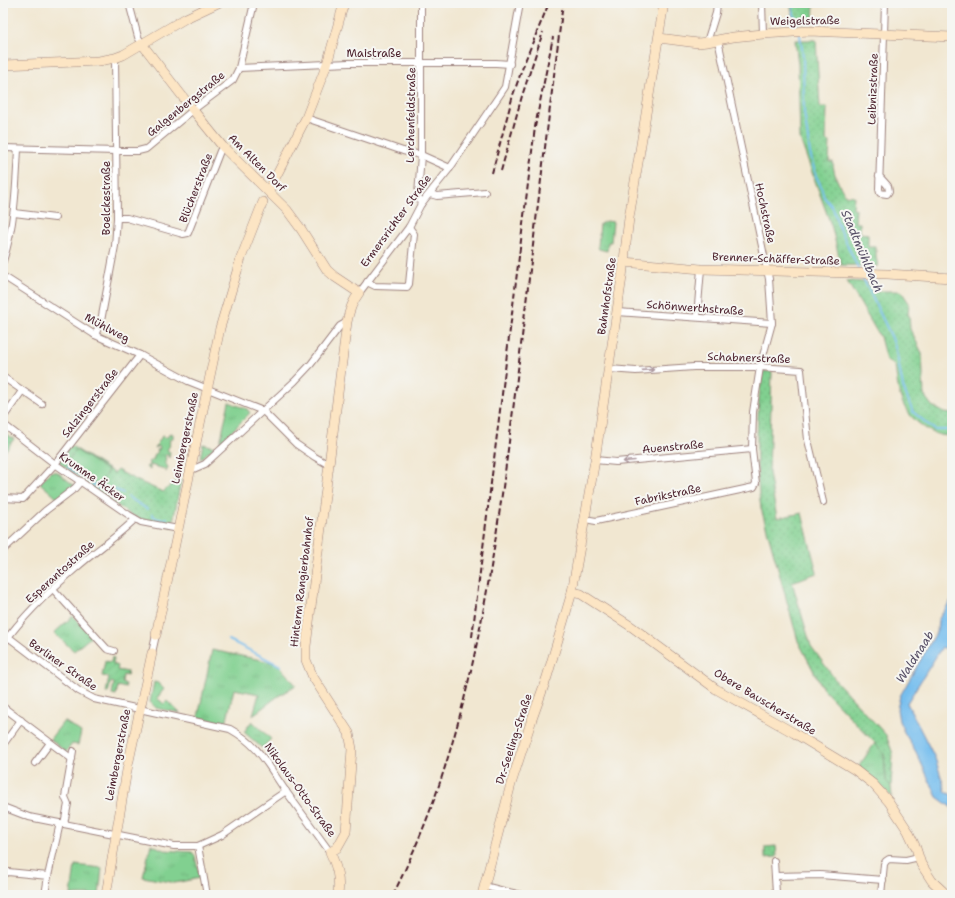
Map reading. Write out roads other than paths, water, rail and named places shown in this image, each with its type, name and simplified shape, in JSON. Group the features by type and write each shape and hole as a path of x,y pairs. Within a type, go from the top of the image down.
{"street":[{"path":"3,3 3,10"},
{"path":"129,3 138,37 142,44"},
{"path":"3,65 99,61 115,58 186,18 218,3"},
{"name":"Galgenbergstraße","path":"3,148 116,151 138,151 146,149 193,110 233,80 239,68 254,3"},
{"name":"Leimbergerstraße","path":"106,895 115,834 140,709 207,388 225,310 241,258 263,202 306,118 327,64 344,3"},
{"name":"Lerchenfeldstraße","path":"421,3 421,155 418,195 422,204"},
{"name":"Ermersrichter Straße","path":"347,322 349,310 354,300 409,227 422,204 450,168 505,87 520,3"},
{"name":"Bahnhofstraße","path":"572,592 595,460 664,3"},
{"path":"707,42 716,13 717,3"},
{"path":"762,3 763,34"},
{"name":"Leibnizstraße","path":"879,176 885,3"},
{"name":"Weigelstraße","path":"659,38 689,42 707,42 733,37 809,31 952,37"},
{"name":"Hochstraße","path":"718,40 769,279 772,323 760,367 753,412 752,449 756,483 754,487"},
{"name":"Am Alten Dorf","path":"142,44 223,147 269,190 294,219 327,270 359,293"},
{"name":"Boelckestraße","path":"95,335 101,321 110,281 115,246 117,218 115,58"},
{"name":"Maistraße","path":"239,68 327,64 510,64"},
{"path":"306,118 421,155 450,168"},
{"name":"Blücherstraße","path":"117,218 127,218 183,234 188,233 220,151 223,147"},
{"path":"3,261 10,240 14,213 18,149"},
{"path":"430,194 437,196 486,192"},
{"path":"14,213 55,218"},
{"path":"367,282 375,286 407,287 409,284 414,234 409,227"},
{"name":"Brenner-Schäffer-Straße","path":"624,262 702,269 952,278"},
{"path":"697,317 702,269"},
{"name":"Mühlweg","path":"3,276 95,335 140,355 188,381 264,410"},
{"name":"Schönwerthstraße","path":"617,312 772,323"},
{"path":"191,470 205,464 295,381 311,364 340,326 347,322"},
{"name":"Hinterm Rangierbahnhof","path":"330,852 337,848 346,832 352,749 349,733 308,666 306,646 310,601 347,322"},
{"name":"Salzingerstraße","path":"3,498 23,499 55,464 140,355"},
{"name":"Schabnerstraße","path":"609,369 636,371 694,367 760,367 801,370 808,440 823,502"},
{"path":"3,378 42,404"},
{"path":"3,418 22,391"},
{"path":"264,410 296,444 314,457 329,465"},
{"name":"Krumme Äcker","path":"3,424 55,464 135,519 141,522 178,529"},
{"name":"Auenstraße","path":"595,460 616,462 752,449"},
{"path":"3,550 45,511 75,488 81,481"},
{"name":"Fabrikstraße","path":"585,519 596,521 754,487"},
{"name":"Esperantostraße","path":"3,644 6,635 35,606 76,568 135,519"},
{"path":"53,589 107,649 114,650"},
{"name":"Obere Bauscherstraße","path":"572,592 581,594 632,627 716,689 794,733 855,770 873,784 889,802 908,831 921,864 932,880 947,895"},
{"name":"Dr.-Seeling-Straße","path":"483,891 511,784 547,677 572,592"},
{"name":"Berliner Straße","path":"6,635 84,694 98,701 140,709"},
{"path":"3,707 72,759"},
{"name":"Nikolaus-Otto-Straße","path":"140,709 230,729 242,735 261,753 286,791 330,852 337,866 339,884 338,895"},
{"path":"5,742 21,720"},
{"path":"35,763 50,743"},
{"path":"45,895 48,876 68,804 65,797 73,752"},
{"path":"3,807 20,814 174,846 198,846 222,835 286,791"},
{"path":"198,846 207,895"},
{"path":"881,895 884,864 886,861 889,859 913,859 919,857"},
{"path":"774,861 776,892"},
{"path":"3,874 8,872 48,876"},
{"path":"775,876 820,875 883,880"},
{"path":"483,891 521,895"}],"water":[{"path":"952,599 950,626 952,632 952,652 942,647 907,703 935,758 946,792 952,795 952,808 937,797 916,752 899,721 897,709 900,696 937,631 938,620"}],"waterway":[{"name":"Stadtmühlbach","path":"794,3 793,10 798,29"},
{"name":"Stadtmühlbach","path":"800,35 803,56 804,112 810,153 816,176 824,197 833,208 838,225 859,270"},
{"name":"Stadtmühlbach","path":"862,276 892,338 896,350 903,387 913,412 935,430 952,430"},
{"path":"68,467 98,488 112,489 123,493"},
{"path":"128,497 147,509"},
{"path":"152,514 159,519 167,518"},
{"path":"229,640 281,666"}],"railway":[{"path":"492,173 513,95 525,61 549,3"},
{"path":"393,895 416,845 436,794 453,742 479,635 489,580 505,471 563,3"},
{"path":"501,171 522,96 543,32"},
{"path":"472,637 535,127 553,37"}],"water label":[{"name":"Waldnaab","path":"915,657"}]}
